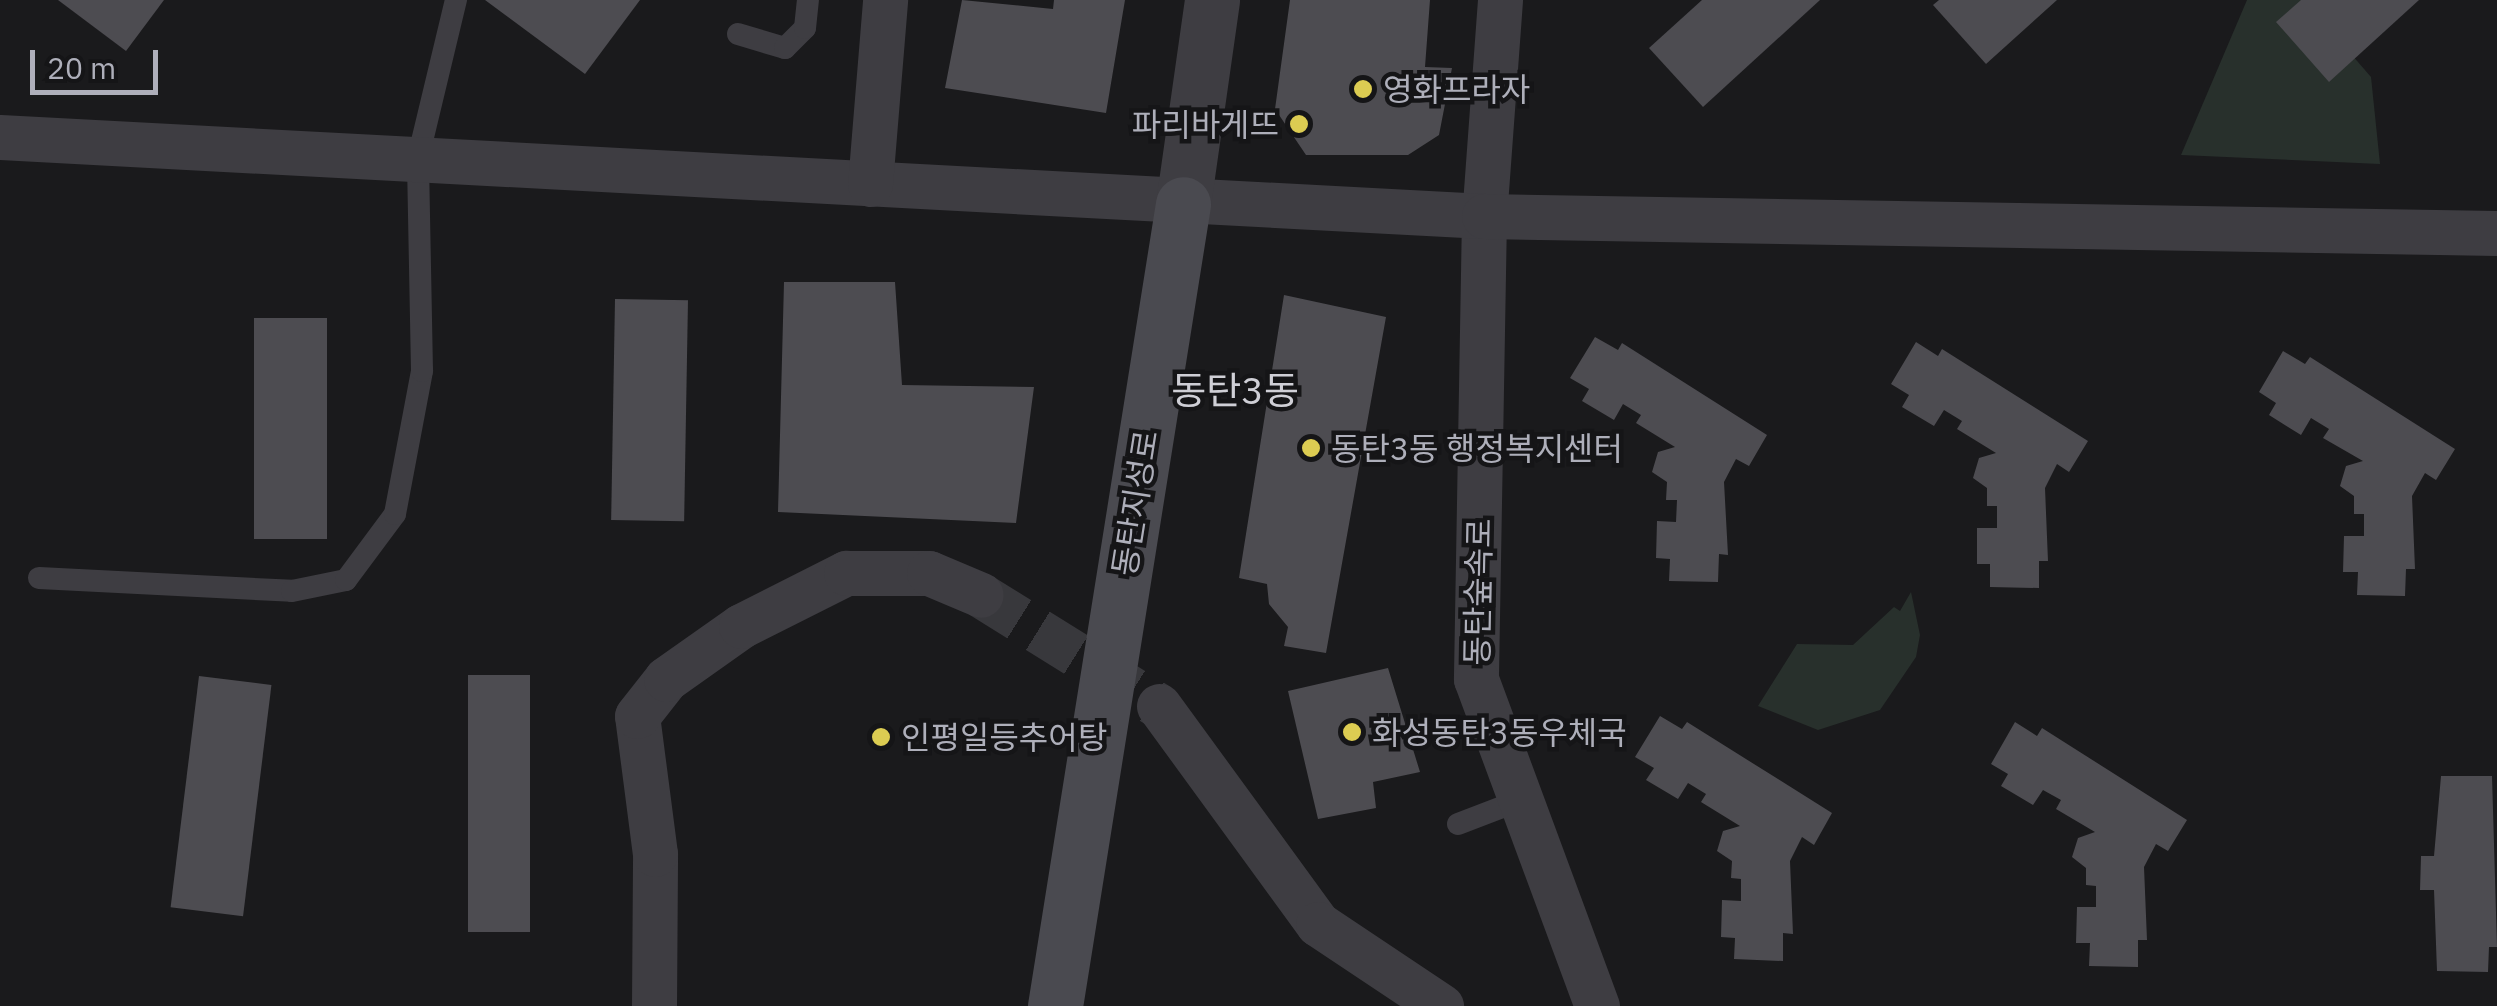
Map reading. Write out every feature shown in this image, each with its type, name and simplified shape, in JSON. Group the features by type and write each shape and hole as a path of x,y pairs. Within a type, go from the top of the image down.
{"main road":[{"name":"동탄지성로","path":"1055,1006 1183,204"}],"street":[{"path":"870,184 885,0"},
{"name":"동탄지성로","path":"1183,204 1212,0"},
{"name":"동탄숲속로","path":"1500,0 1484,216 1476,680 1597,1006"},
{"path":"0,137 1183,204 1484,216 2497,233"},
{"path":"654,1006 655,854 637,716 656,691 741,626 846,573 928,573 981,595"},
{"path":"1159,706 1318,924 1442,1006"}],"lane":[{"path":"39,578 292,590 346,580 395,514 422,371 418,158 456,0"},
{"path":"738,34 785,48 804,28 808,0"},
{"path":"1458,824 1521,800"}],"shaded area":[{"path":"2247,0 2304,0 2371,77 2380,164 2181,155"},
{"path":"1911,592 1920,635 1916,657 1880,710 1818,730 1758,706 1797,644 1853,645 1894,607 1900,611"}],"building":[{"path":"58,0 164,0 126,51"},
{"path":"485,0 640,0 585,74"},
{"path":"962,0 1053,9 1054,0 1125,0 1106,113 945,88"},
{"name":"영화프라자","path":"1290,0 1430,0 1425,67 1452,68 1439,135 1408,155 1306,155 1275,109"},
{"path":"1702,0 1820,0 1703,107 1649,48"},
{"path":"1939,0 2057,0 1986,64 1933,5"},
{"path":"2301,0 2419,0 2329,82 2276,22"},
{"path":"784,282 895,282 902,385 1034,387 1016,523 778,512"},
{"name":"동탄3동 행정복지센터","path":"1284,295 1386,317 1326,653 1284,646 1288,627 1269,604 1267,584 1239,578"},
{"path":"615,299 688,300 684,521 611,520"},
{"path":"254,318 327,318 327,539 254,539"},
{"path":"1595,337 1618,350 1622,343 1767,435 1749,466 1736,459 1724,482 1728,555 1719,554 1718,582 1669,581 1670,559 1656,558 1657,521 1676,522 1677,500 1666,500 1667,482 1652,472 1658,452 1675,447 1636,423 1641,415 1623,404 1614,420 1582,401 1589,389 1570,378"},
{"path":"1916,342 1938,356 1942,349 2088,441 2069,472 2057,464 2045,488 2048,561 2039,561 2039,588 1990,587 1990,564 1977,564 1977,528 1997,528 1997,506 1987,506 1987,488 1973,478 1979,458 1996,453 1957,429 1962,421 1944,410 1934,426 1902,407 1909,395 1891,384"},
{"path":"2283,351 2305,364 2310,357 2455,449 2436,480 2425,473 2412,496 2415,569 2406,569 2405,596 2357,595 2358,572 2343,572 2344,536 2364,536 2364,514 2354,514 2354,496 2340,486 2346,466 2363,461 2323,438 2329,429 2311,418 2301,435 2269,415 2276,403 2259,392"},
{"name":"화성동탄3동우체국","path":"1388,668 1420,772 1373,782 1376,808 1318,819 1288,691"},
{"path":"468,675 530,675 530,932 468,932"},
{"path":"199,676 271,685 243,916 171,907"},
{"path":"1660,716 1682,729 1687,722 1832,813 1814,845 1802,837 1790,861 1793,934 1783,933 1783,961 1734,959 1735,938 1721,937 1722,900 1741,901 1741,879 1731,878 1732,861 1717,851 1723,831 1740,826 1701,802 1706,794 1688,783 1678,799 1646,780 1654,768 1635,757"},
{"path":"2015,722 2037,736 2042,728 2187,820 2168,851 2156,844 2144,867 2147,940 2138,940 2138,967 2089,966 2090,943 2076,943 2077,907 2096,907 2096,886 2086,885 2086,868 2072,857 2078,838 2095,832 2056,809 2061,800 2043,790 2033,805 2001,786 2008,774 1991,764"},
{"path":"2441,776 2492,776 2497,947 2489,947 2488,972 2437,971 2434,890 2420,890 2421,856 2434,856"}],"tunnel":[{"path":"981,595 1159,706"}],"place":[{"name":"영화프라자","path":"1363,89"},
{"name":"파리바게뜨","path":"1299,124"},
{"name":"동탄3동 행정복지센터","path":"1311,448"},
{"name":"화성동탄3동우체국","path":"1352,732"},
{"name":"인평일등추어탕","path":"881,737"}],"district":[{"name":"동탄3동","path":"1235,390"}]}
